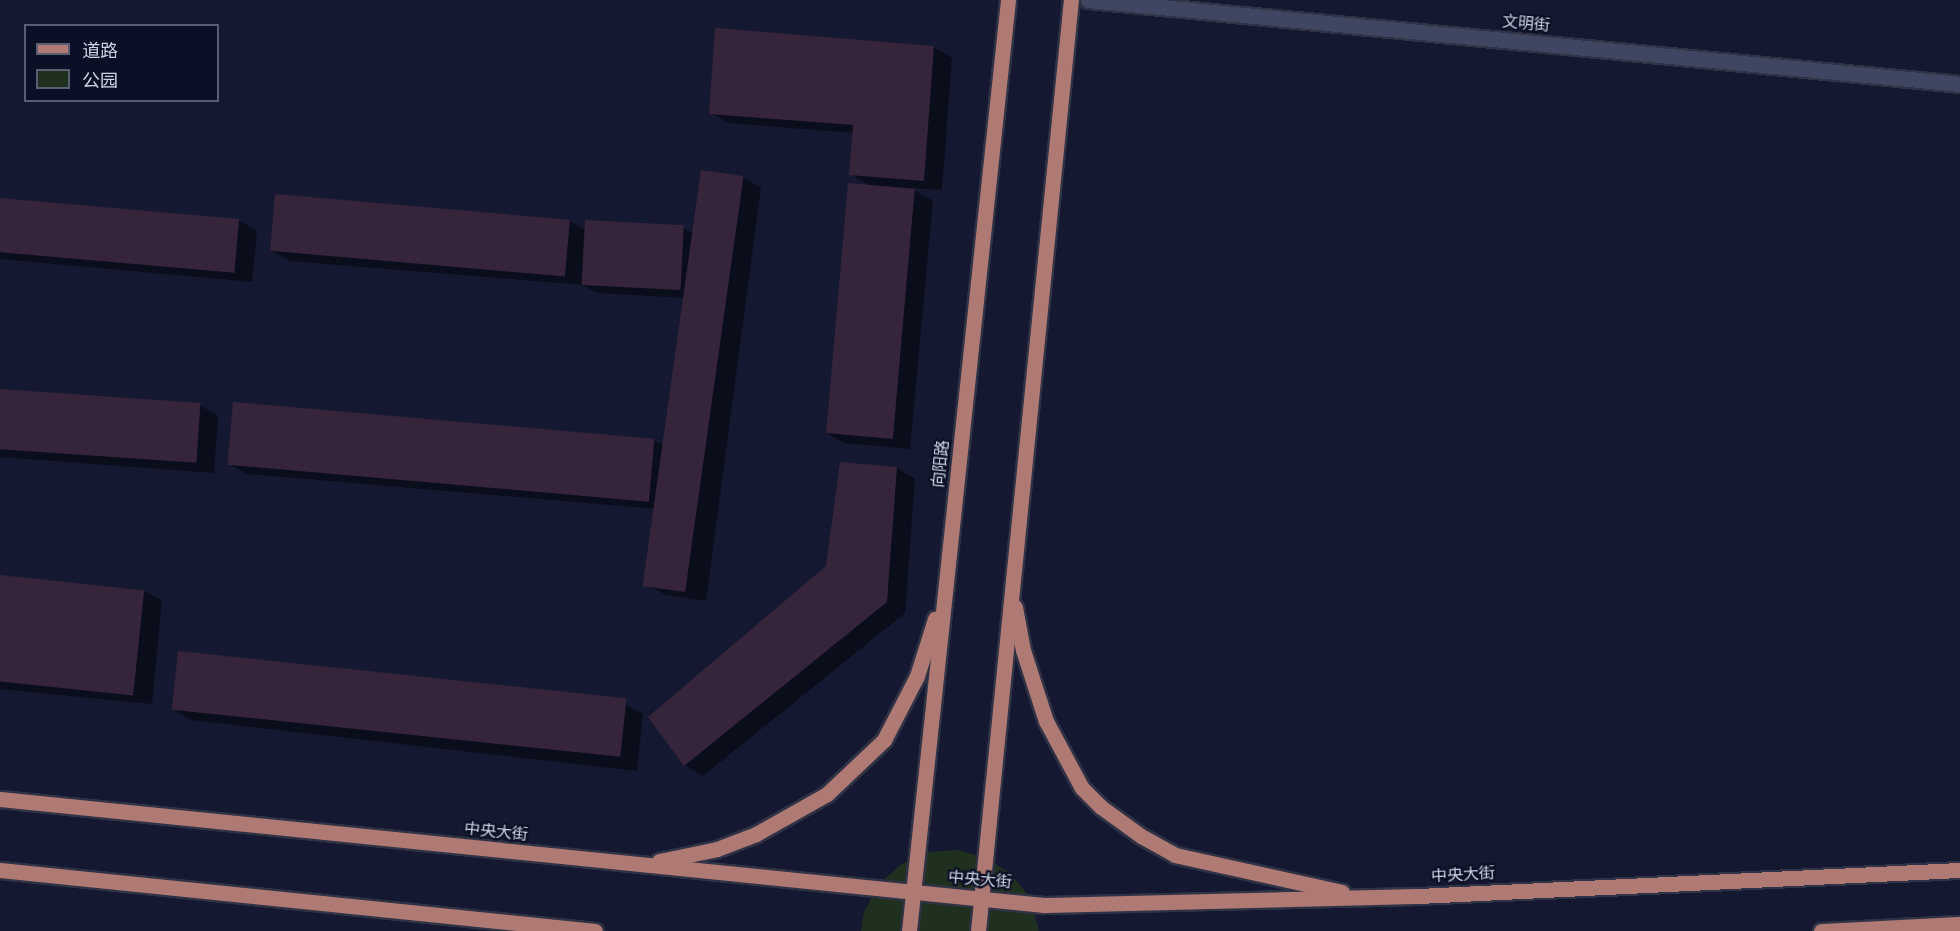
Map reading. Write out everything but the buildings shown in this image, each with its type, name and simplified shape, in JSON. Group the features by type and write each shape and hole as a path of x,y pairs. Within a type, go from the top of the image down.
{"main road":[{"name":"向阳路","path":"909,931 1008,0"},
{"path":"978,931 1071,0"},
{"path":"638,865 717,849 756,834 827,794 884,740 903,709 927,647 947,576"},
{"path":"1012,588 1023,650 1046,721 1082,788 1101,807 1141,836 1175,855 1365,897"},
{"name":"中央大街","path":"0,800 1044,904 1365,897 1960,870"},
{"path":"0,870 595,931"},
{"path":"1821,931 1960,924"}],"street":[{"name":"文明街","path":"1088,0 1960,84"}],"green space":[{"path":"958,850 986,858 1010,873 1029,896 1039,931 861,931 864,912 879,884 902,864 928,852"}]}
